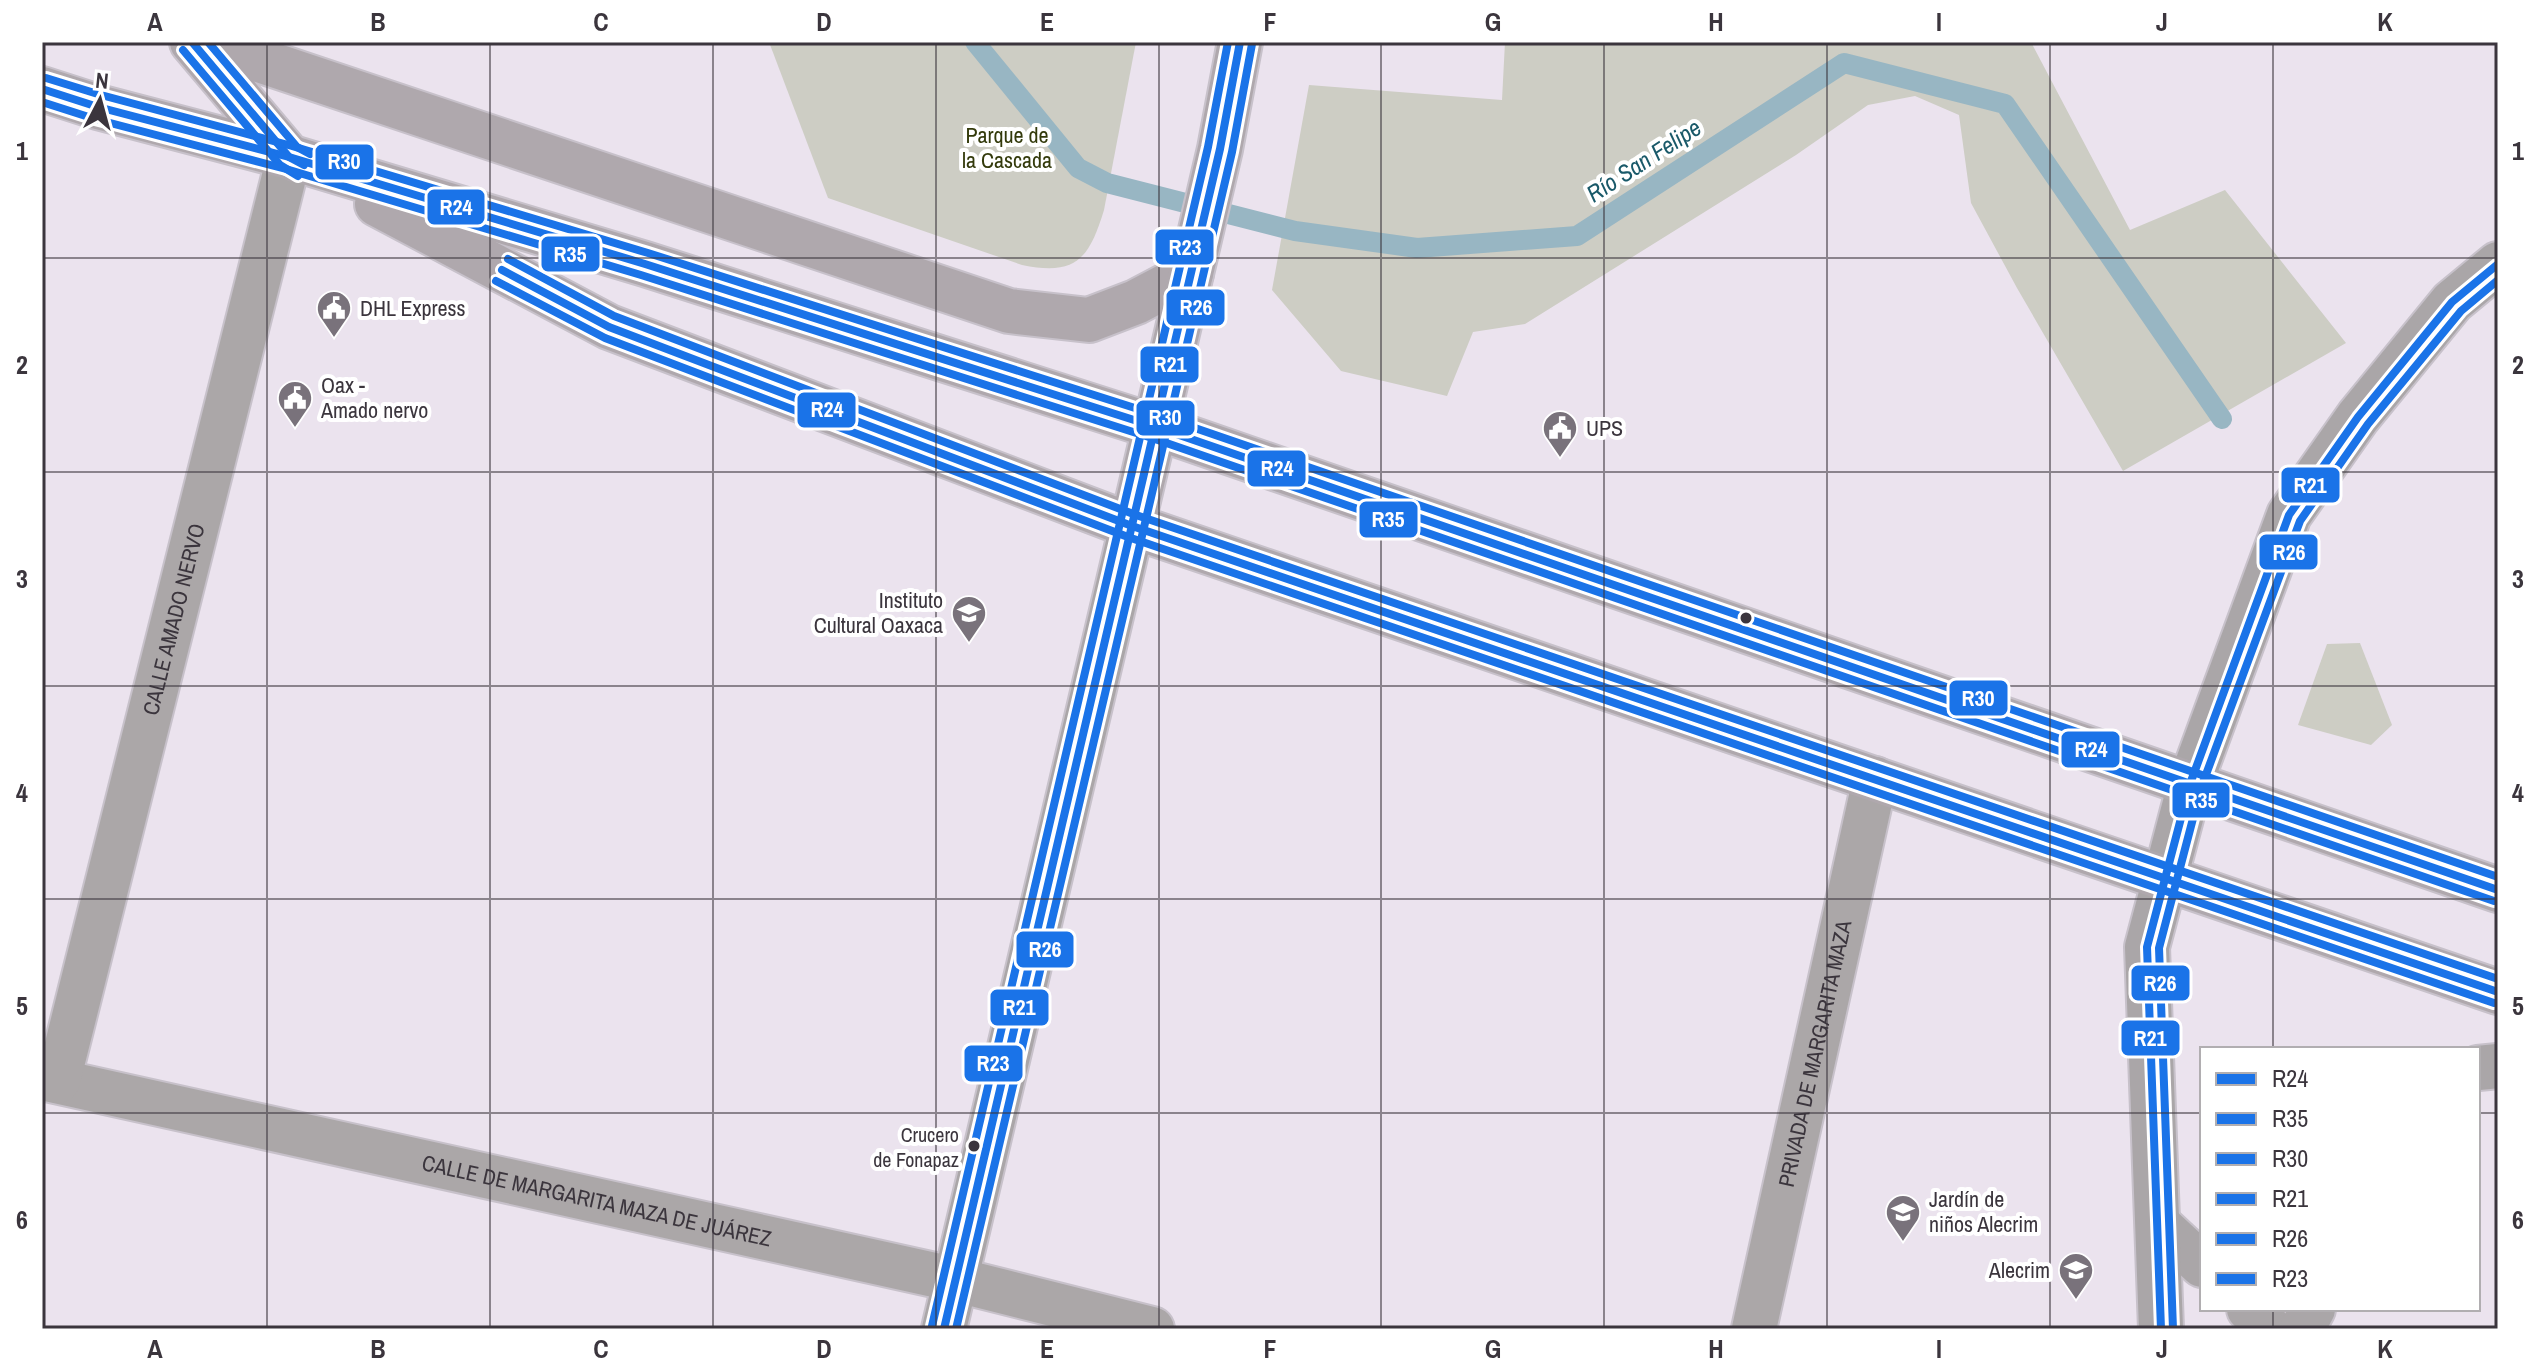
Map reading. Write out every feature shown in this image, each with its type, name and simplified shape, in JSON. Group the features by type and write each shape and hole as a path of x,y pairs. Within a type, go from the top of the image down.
{"main road":[{"path":"192,42 289,157 609,327 1132,526 2498,992"},
{"path":"205,42 1009,311 1089,320 1136,302 1191,273"},
{"path":"944,1329 1220,149 1240,42"},
{"path":"42,89 98,107 289,157 645,264 1156,427 2498,890"},
{"path":"2161,1329 2148,1047 2147,947 2190,784 2289,515 2358,417 2452,302 2498,264"},
{"path":"2158,1224 2200,1263"},
{"path":"2251,1311 2270,1329"},
{"path":"2302,1329 2312,1311"}],"street":[{"name":"CALLE AMADO NERVO","path":"50,1080 289,157"},
{"name":"PRIVADA DE MARGARITA MAZA","path":"1754,1329 1875,779"},
{"name":"CALLE DE MARGARITA MAZA DE JUÁREZ","path":"50,1080 957,1280 1152,1329"}],"green space":[{"name":"Parque de la Cascada","path":"769,42 1136,42 1104,210 1086,252 1078,260 1055,268 1022,265 828,198"},
{"path":"1505,42 2031,42 2130,230 2225,190 2346,343 2123,471 1971,203 1959,115 1915,96 1868,105 1796,155 1525,324 1473,332 1447,396 1341,371 1272,290 1309,85 1502,100"},
{"path":"2360,643 2392,725 2371,745 2298,725 2327,644"}],"waterway":[{"name":"Río San Felipe","path":"975,42 1078,168 1107,183 1295,231 1417,248 1577,236 1844,63 2005,104 2222,419"}],"transit line":[{"name":"R24","path":"192,42 289,157 304,165"},
{"name":"R30","path":"208,42 297,147 310,154"},
{"name":"R23","path":"932,1326 1208,147 1228,42"},
{"name":"R21","path":"944,1329 1220,149 1240,42"},
{"name":"R26","path":"956,1329 1232,152 1252,44"},
{"name":"R35","path":"183,50 280,165 298,176"},
{"name":"R30","path":"46,78 292,146 648,253 1160,416 2498,877"},
{"name":"R24","path":"42,89 98,107 289,157 645,264 1156,427 2498,890"},
{"name":"R35","path":"42,102 286,169 641,275 1152,438 2494,901"},
{"name":"R30","path":"508,259 614,316 1136,515 2498,979"},
{"name":"R21","path":"2161,1329 2147,947 2190,784 2289,515 2358,417 2452,302 2498,264"},
{"name":"R24","path":"502,270 609,327 1132,526 2498,992"},
{"name":"R26","path":"2173,1329 2159,948 2201,788 2300,521 2368,424 2461,311 2498,280"},
{"name":"R35","path":"496,281 605,338 1128,537 2494,1003"}],"place":[{"name":"DHL Express","path":"334,339"},
{"name":"Oax - Amado nervo","path":"295,429"},
{"name":"UPS","path":"1560,459"},
{"name":"Instituto Cultural Oaxaca","path":"969,644"},
{"name":"Crucero de Fonapaz","path":"974,1146"},
{"name":"Jardín de niños Alecrim","path":"1903,1243"},
{"name":"Alecrim","path":"2076,1301"}]}
